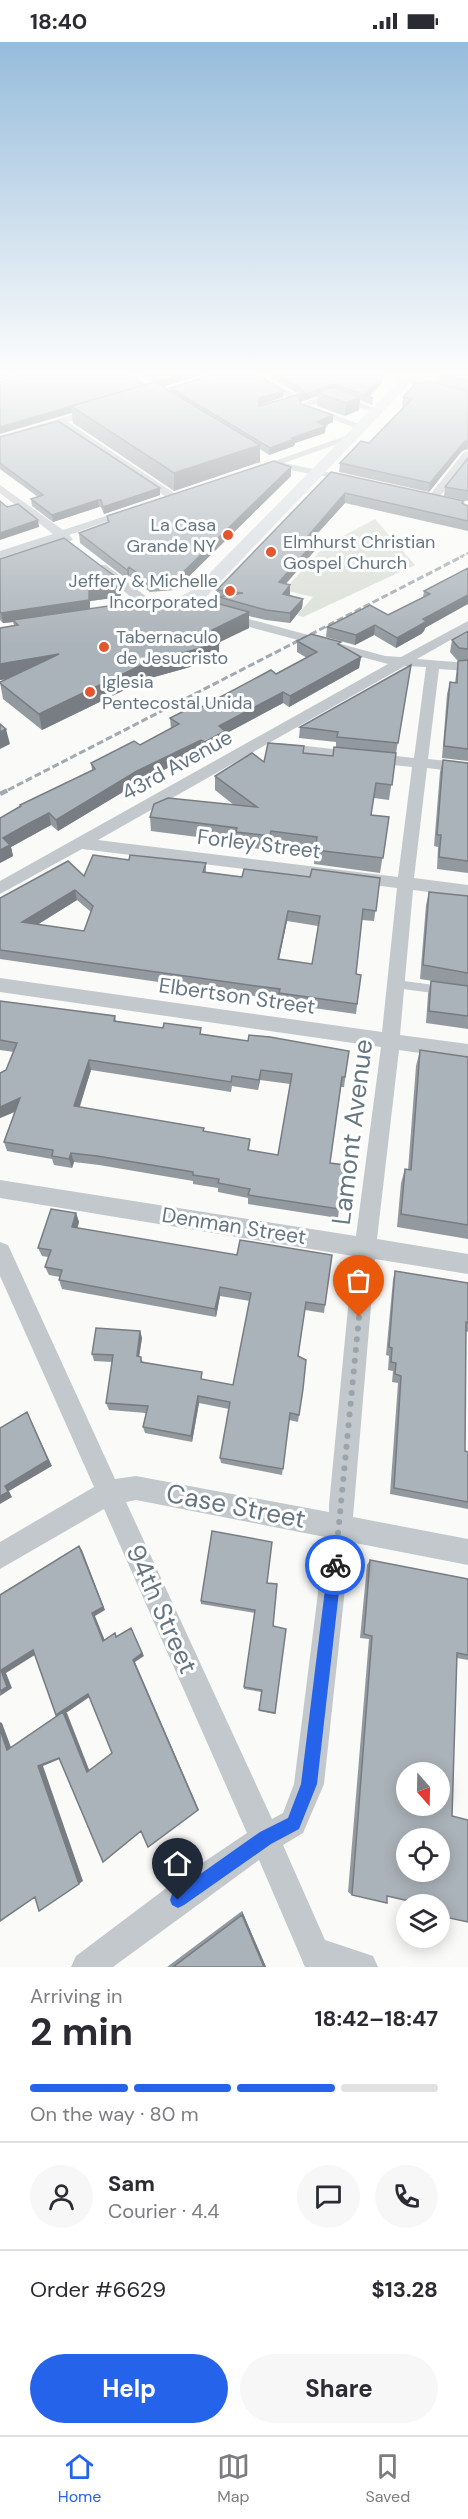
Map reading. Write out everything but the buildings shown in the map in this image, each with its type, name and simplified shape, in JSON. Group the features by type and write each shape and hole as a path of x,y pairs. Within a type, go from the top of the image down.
{"street":[{"path":"125,465 173,497"},
{"path":"245,473 267,465"},
{"path":"280,465 368,484"},
{"path":"129,611 181,603 199,594 325,465"},
{"path":"445,500 427,497 458,465"},
{"path":"0,488 76,547"},
{"path":"0,555 142,507"},
{"path":"95,562 153,608"},
{"path":"181,603 384,660 468,668"},
{"name":"43rd Avenue","path":"0,888 468,625"},
{"name":"Lamont Avenue","path":"87,1967 266,1838 293,1823 309,1784 339,1526 365,1247 391,1040 405,883 434,664"},
{"path":"254,746 468,768"},
{"name":"Forley Street","path":"80,843 468,891"},
{"name":"Elbertson Street","path":"0,985 468,1052"},
{"name":"Denman Street","path":"0,1189 468,1264"},
{"name":"94th Street","path":"0,1251 266,1838 318,1960"},
{"name":"Case Street","path":"109,1492 136,1488 468,1552"},
{"path":"0,1556 109,1492"},
{"path":"318,1960 362,1967"}],"lane":[{"path":"396,984 450,991"}],"shaded area":[{"path":"375,519 415,565 303,617 297,615 313,597 284,590 326,545"}],"railway":[{"path":"460,557 468,553"},
{"path":"8,790 463,556"},
{"path":"0,794 8,790"}],"way so far":[{"path":"335,1565 359,1317"}],"place":[{"name":"La Casa Grande NY","path":"228,535"},
{"name":"Elmhurst Christian Gospel Church","path":"271,552"},
{"name":"Jeffery & Michelle Incorporated","path":"230,591"},
{"name":"Tabernaculo de Jesucristo","path":"104,647"},
{"name":"Iglesia Pentecostal Unida","path":"90,692"}],"route":[{"path":"178,1900 266,1838 293,1823 309,1784 335,1565"}]}
